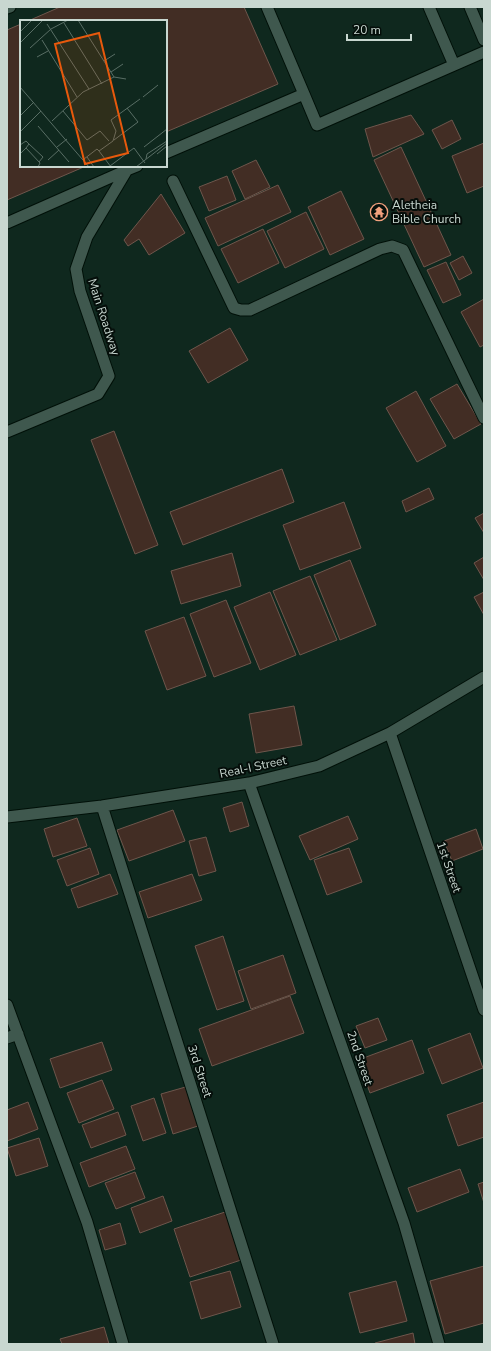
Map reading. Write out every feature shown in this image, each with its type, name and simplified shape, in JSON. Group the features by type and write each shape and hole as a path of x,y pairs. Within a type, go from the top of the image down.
{"street":[{"path":"267,7 318,125 484,52"},
{"path":"428,7 454,65"},
{"path":"470,7 484,40"},
{"path":"167,153 304,94"},
{"path":"7,223 132,168"},
{"name":"Main Roadway","path":"7,432 98,394 109,376 80,291 76,269 87,237 132,168"},
{"path":"173,181 234,308 250,310 380,249 392,246 403,250 484,418"},
{"name":"Real-I Street","path":"7,817 102,806 249,783 318,766 390,733 484,677"},
{"name":"1st Street","path":"390,733 484,1010"},
{"name":"2nd Street","path":"249,783 404,1223 439,1344"},
{"name":"3rd Street","path":"102,806 273,1344"},
{"path":"7,1005 87,1222 123,1344"},
{"path":"7,1038 18,1034"}],"building":[{"path":"60,7 244,7 278,84 167,132 167,20 30,20"},
{"path":"20,24 20,167 84,167 7,200 7,30"},
{"path":"411,115 424,134 373,157 365,129"},
{"path":"452,120 461,139 442,149 432,130"},
{"path":"484,143 484,186 467,193 452,156"},
{"path":"401,147 451,255 424,267 374,160"},
{"path":"256,160 270,187 245,199 232,171"},
{"path":"227,176 236,200 209,211 199,187"},
{"path":"278,185 291,212 218,246 205,218"},
{"path":"341,191 364,239 330,255 308,207"},
{"path":"161,194 185,233 149,255 139,239 128,246 124,240"},
{"path":"306,212 324,249 285,268 267,231"},
{"path":"263,229 279,263 238,283 221,249"},
{"path":"463,256 472,273 459,280 450,263"},
{"path":"446,262 461,295 443,303 427,270"},
{"path":"484,299 484,345 480,347 461,312"},
{"path":"230,328 248,360 208,383 189,351"},
{"path":"457,384 481,424 454,439 430,399"},
{"path":"416,391 446,446 417,462 386,408"},
{"path":"114,431 158,545 135,554 91,440"},
{"path":"282,469 294,502 183,545 170,512"},
{"path":"429,488 434,499 406,512 402,501"},
{"path":"344,502 361,548 300,570 283,525"},
{"path":"484,513 484,533 475,518"},
{"path":"232,553 241,586 181,604 171,571"},
{"path":"484,557 484,580 474,563"},
{"path":"350,560 376,625 340,640 314,575"},
{"path":"310,576 337,640 300,655 273,591"},
{"path":"270,592 296,655 260,670 234,607"},
{"path":"484,592 484,615 474,597"},
{"path":"226,600 251,663 214,677 190,614"},
{"path":"184,617 206,676 167,690 145,631"},
{"path":"294,706 302,745 256,753 249,714"},
{"path":"242,802 249,826 230,832 223,808"},
{"path":"173,810 185,841 129,861 117,830"},
{"path":"348,816 358,839 310,860 299,836"},
{"path":"77,818 87,846 53,857 44,829"},
{"path":"476,829 483,849 452,861 444,841"},
{"path":"206,837 216,871 199,876 189,841"},
{"path":"90,848 99,874 67,886 57,860"},
{"path":"349,848 362,882 327,895 314,860"},
{"path":"110,874 118,894 78,908 71,889"},
{"path":"192,874 202,900 148,918 139,892"},
{"path":"223,936 244,1001 217,1010 195,946"},
{"path":"283,955 296,993 251,1009 238,971"},
{"path":"290,996 304,1033 212,1066 199,1029"},
{"path":"378,1018 387,1040 365,1048 356,1026"},
{"path":"470,1033 483,1068 442,1084 428,1049"},
{"path":"412,1040 424,1073 370,1093 358,1060"},
{"path":"102,1042 112,1070 60,1088 50,1059"},
{"path":"102,1080 114,1109 79,1123 67,1093"},
{"path":"189,1086 201,1125 173,1134 161,1094"},
{"path":"154,1098 166,1133 143,1141 131,1106"},
{"path":"28,1102 38,1129 7,1141 7,1110"},
{"path":"484,1102 484,1137 458,1146 447,1115"},
{"path":"118,1112 126,1135 91,1148 82,1125"},
{"path":"39,1138 48,1166 16,1176 7,1148"},
{"path":"126,1146 135,1169 89,1187 80,1163"},
{"path":"460,1169 469,1192 417,1212 408,1188"},
{"path":"135,1172 145,1198 116,1209 105,1183"},
{"path":"484,1182 484,1203 478,1184"},
{"path":"163,1196 172,1221 140,1233 131,1208"},
{"path":"228,1211 244,1259 190,1277 174,1229"},
{"path":"120,1223 126,1244 105,1250 99,1230"},
{"path":"484,1266 484,1323 445,1334 430,1281"},
{"path":"230,1271 241,1307 201,1319 190,1282"},
{"path":"396,1281 407,1321 360,1333 349,1293"},
{"path":"104,1327 109,1344 62,1344 60,1339"},
{"path":"413,1333 415,1344 375,1343"}],"place":[{"name":"Aletheia Bible Church","path":"379,212"}]}
